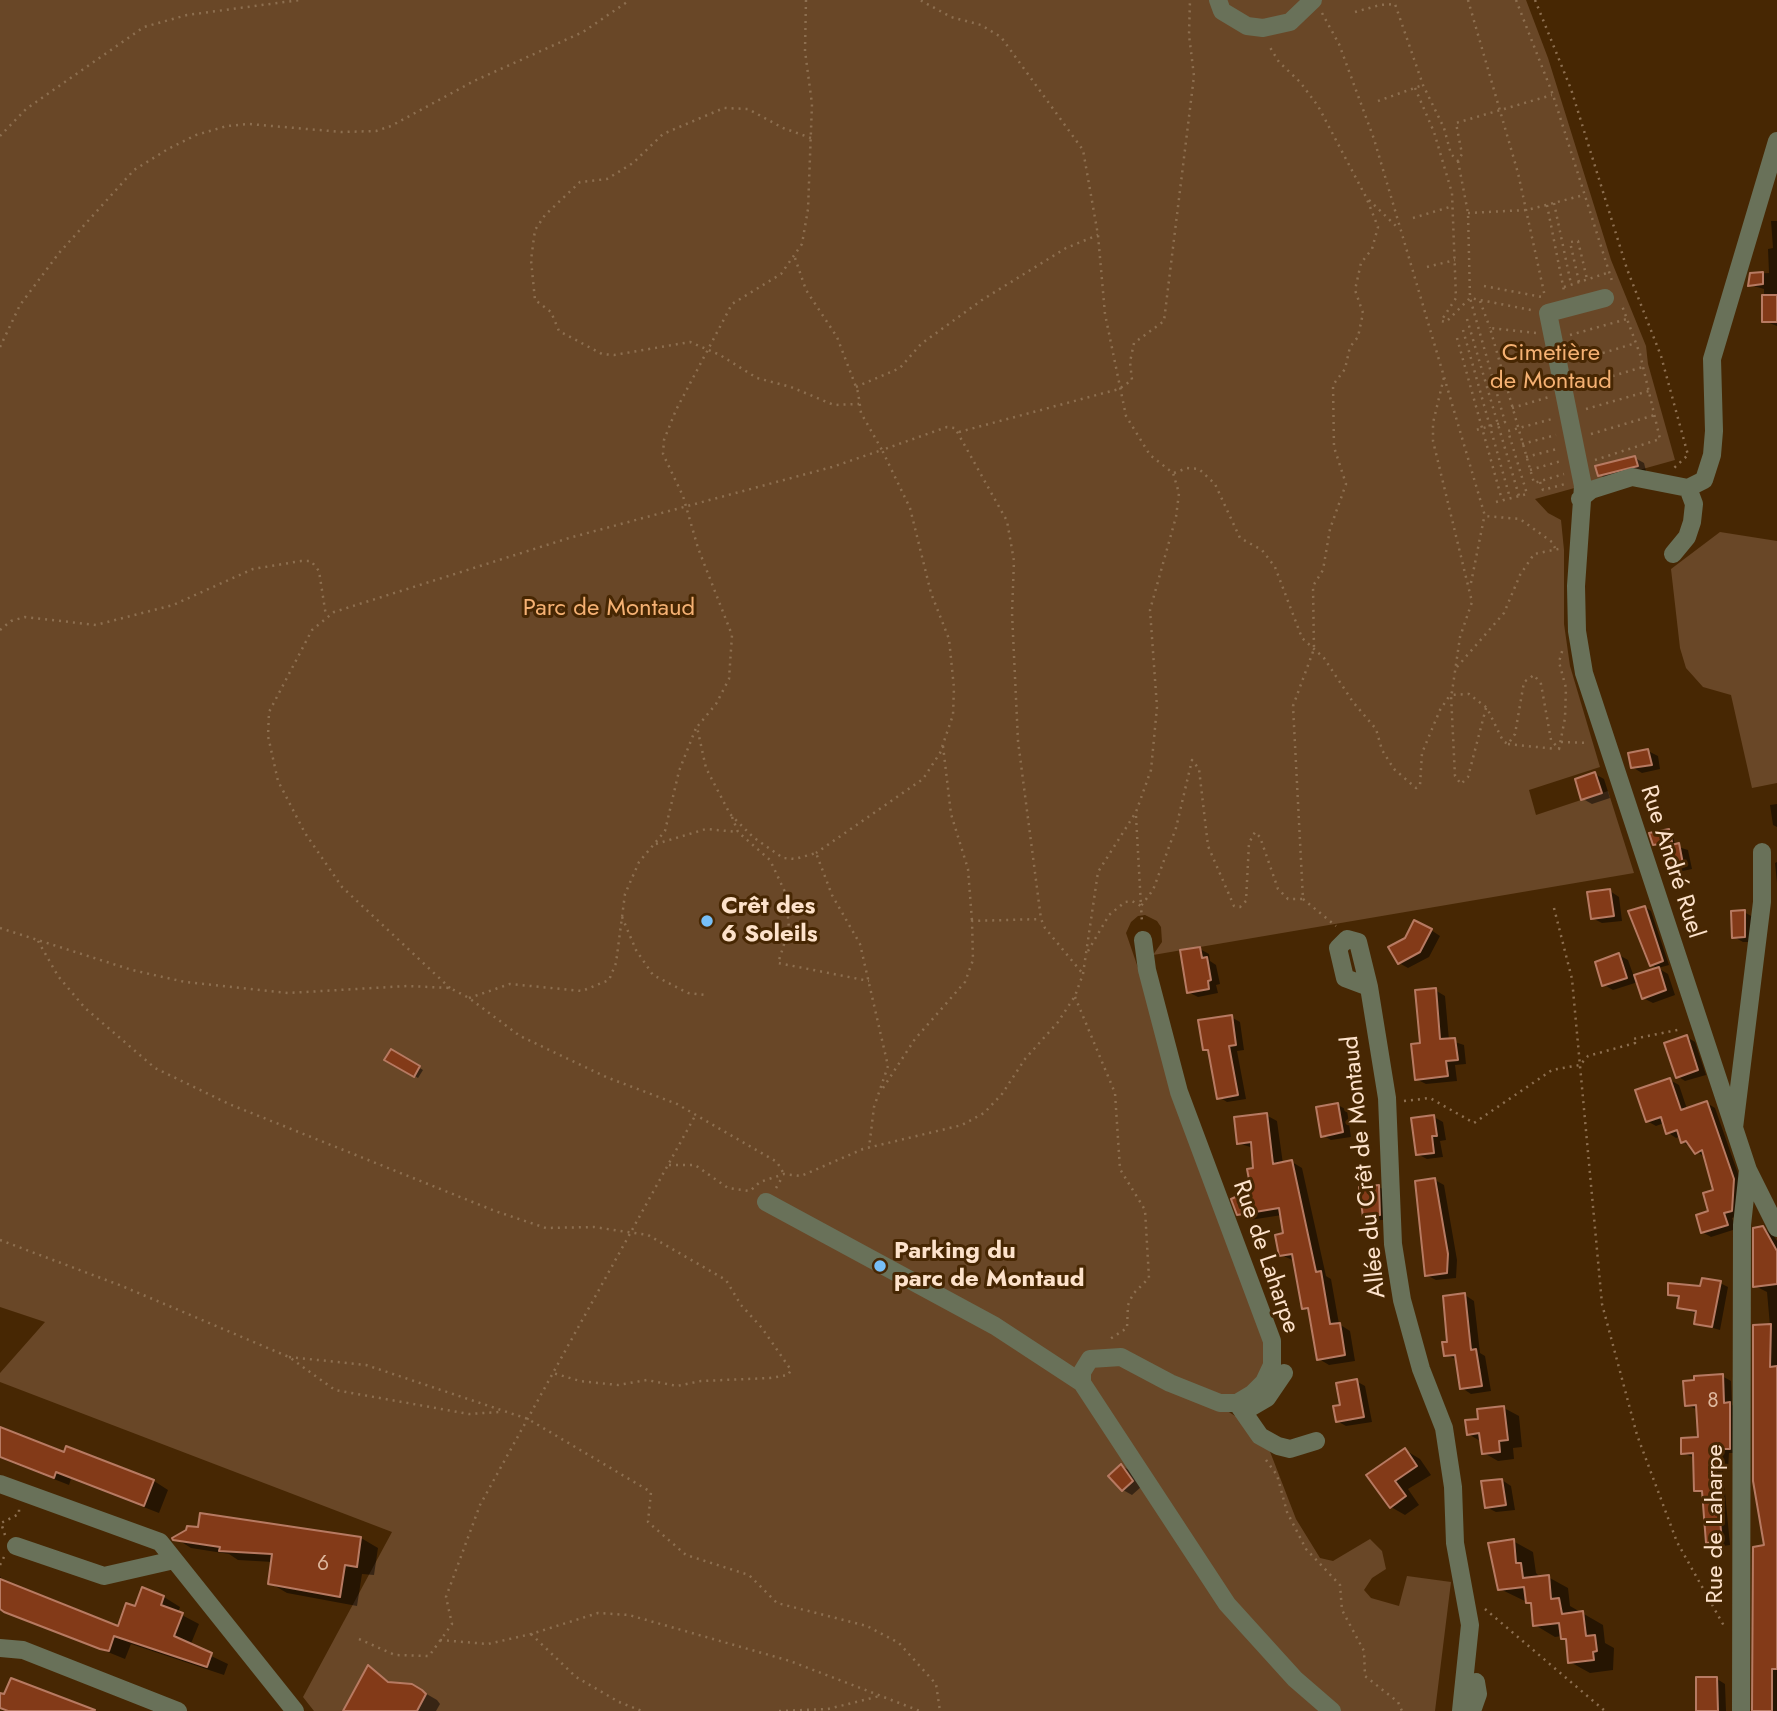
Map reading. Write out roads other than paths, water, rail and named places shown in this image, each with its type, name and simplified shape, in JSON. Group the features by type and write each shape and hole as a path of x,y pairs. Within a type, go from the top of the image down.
{"street":[{"path":"1218,0 1223,11 1248,26 1264,28 1290,22 1312,0"},
{"path":"1580,499 1591,489 1632,477 1688,488 1697,486 1708,472 1714,431 1712,359 1777,141"},
{"name":"Rue André Ruel","path":"1612,293 1551,307 1553,337 1576,450 1580,499 1577,631 1588,685 1748,1170 1777,1228"},
{"path":"1673,554 1687,537 1692,522 1694,504 1688,488"},
{"path":"1734,1128 1762,902 1762,852"},
{"name":"Allée du Crêt de Montaud","path":"1347,939 1358,943 1369,987 1387,1102 1393,1244 1421,1369 1444,1428 1453,1487 1455,1543 1470,1625 1461,1711"},
{"name":"Rue de Laharpe","path":"1143,940 1147,970 1179,1092 1272,1341 1272,1365 1264,1382 1240,1407"},
{"name":"Rue de Laharpe","path":"1741,1711 1742,1225 1748,1170"},
{"path":"766,1202 995,1326 1082,1382 1227,1604 1295,1679 1332,1711"},
{"path":"1082,1382 1083,1372 1090,1359 1121,1357 1170,1383 1220,1403 1240,1407 1267,1398 1284,1373"},
{"path":"1240,1407 1260,1436 1290,1449 1316,1441"},
{"path":"0,1484 160,1542 288,1707"},
{"path":"10,1543 104,1576 174,1560"},
{"path":"0,1648 23,1650 178,1711"},
{"path":"1463,1692 1467,1684 1476,1682 1478,1694 1472,1711"}],"place":[{"name":"Crêt des 6 Soleils","path":"707,921"},
{"name":"Parking du parc de Montaud","path":"880,1266"}],"park label":[{"name":"Cimetière de Montaud","path":"1551,368"},
{"name":"Parc de Montaud","path":"609,609"}]}
